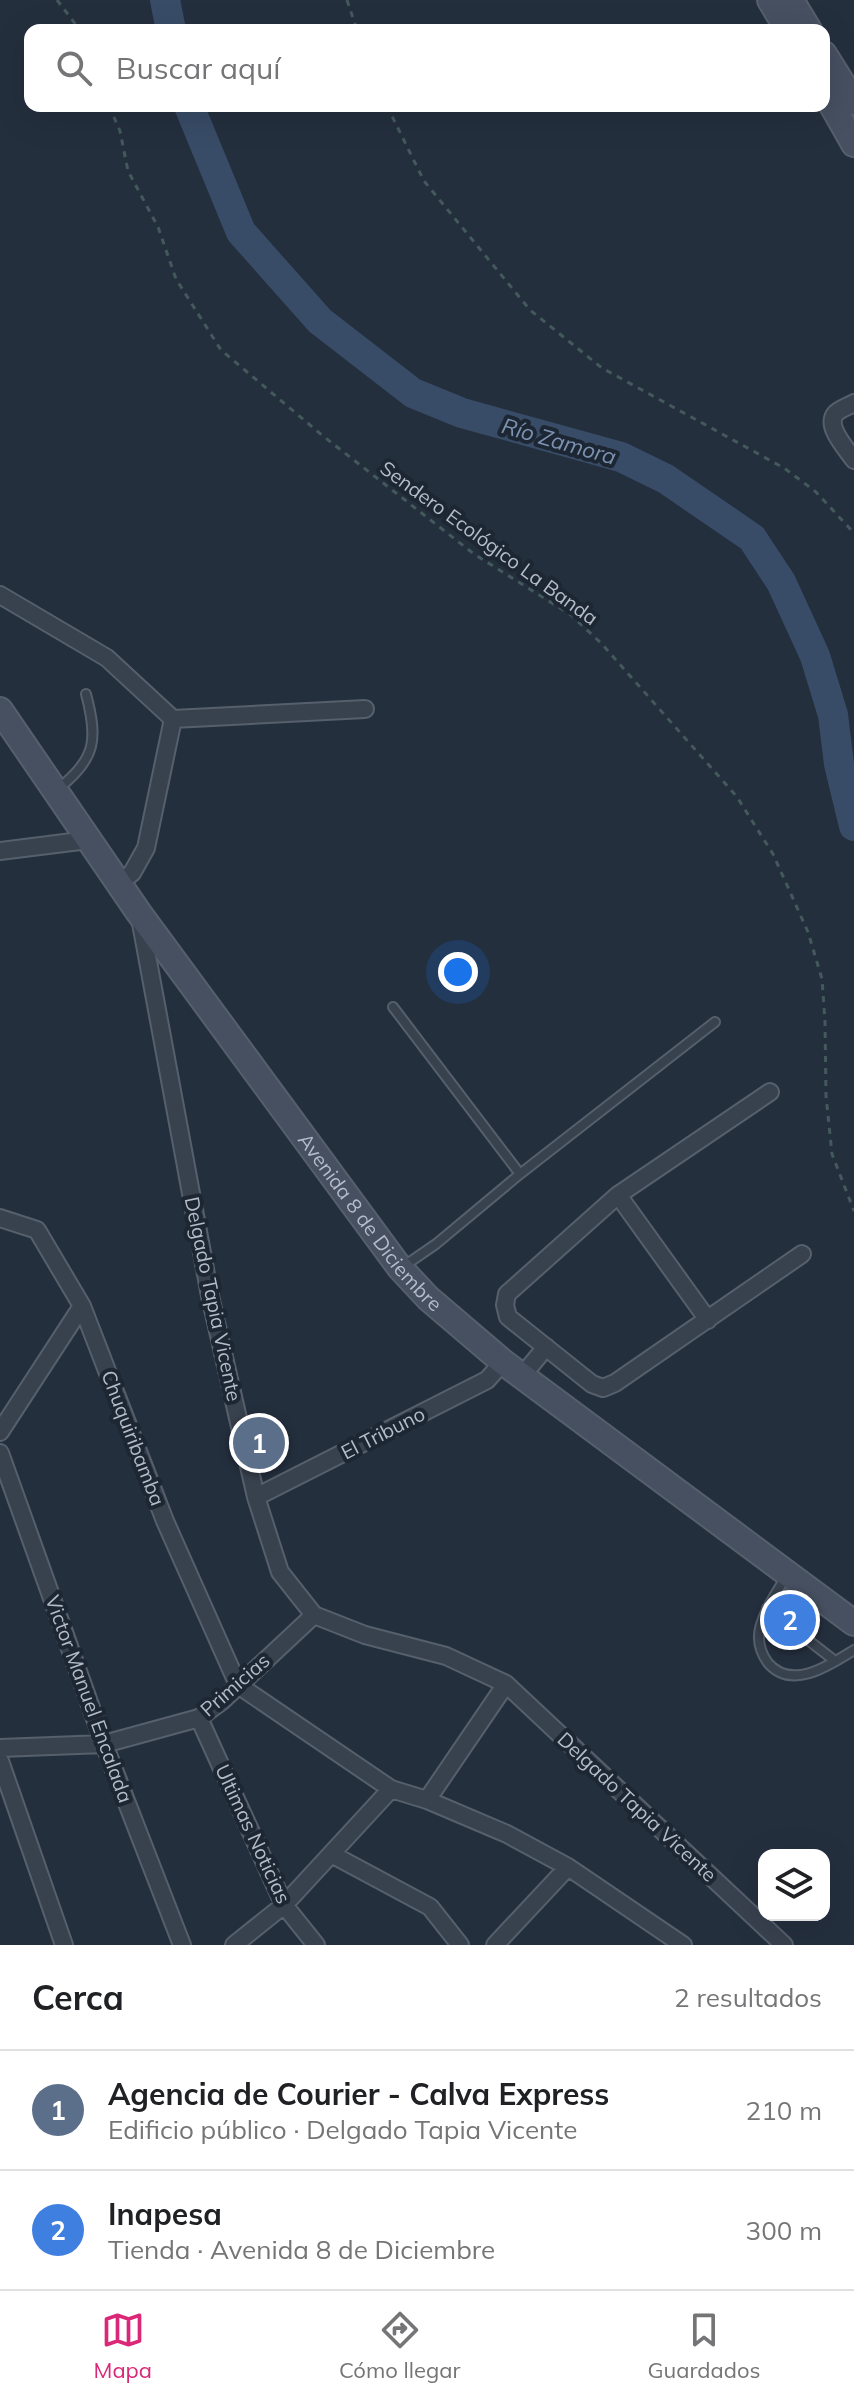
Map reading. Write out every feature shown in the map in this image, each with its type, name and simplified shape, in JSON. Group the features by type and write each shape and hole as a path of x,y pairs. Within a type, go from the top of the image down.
{"main road":[{"path":"770,0 784,24"},
{"path":"791,0 805,24"},
{"path":"839,81 854,102"},
{"path":"839,81 854,144"},
{"name":"Avenida 8 de Diciembre","path":"0,710 139,913 400,1268 428,1298 513,1369 854,1623"}],"street":[{"path":"854,403 836,413 832,421 833,429 854,460"},
{"path":"0,595 107,658 173,719 365,709"},
{"path":"119,883 132,873 146,848 173,719"},
{"path":"0,851 88,840"},
{"name":"Delgado Tapia Vicente","path":"139,913 210,1296 256,1497 280,1572 314,1615 365,1635 446,1656 506,1684 784,1945"},
{"path":"770,1092 618,1195 507,1294 505,1305 508,1317 592,1384 603,1388 615,1383 802,1254"},
{"path":"618,1195 708,1320"},
{"name":"Chuquiribamba","path":"0,1218 37,1230 82,1306 165,1521 238,1685"},
{"path":"0,1432 82,1306"},
{"name":"El Tribuno","path":"256,1497 513,1369 546,1347"},
{"name":"Victor Manuel Encalada","path":"0,1453 104,1744 182,1945"},
{"name":"Primicias","path":"0,1748 104,1744 199,1718 314,1615"},
{"path":"427,1800 506,1684"},
{"path":"238,1685 391,1789 427,1800 507,1834 568,1867 683,1945"},
{"name":"Ultimas Noticias","path":"199,1718 284,1905 316,1945"},
{"path":"0,1761 64,1945"},
{"path":"234,1945 284,1905 391,1789"},
{"path":"333,1855 430,1907 460,1945"},
{"path":"495,1945 568,1867"}],"lane":[{"path":"55,791 87,761 93,737 86,694"},
{"path":"393,1007 520,1174"},
{"path":"400,1268 436,1244 520,1174 715,1022"},
{"path":"788,1574 767,1608 760,1630 760,1652 772,1667 790,1676 811,1673 854,1650"},
{"path":"767,1608 835,1661"}],"path":[{"path":"57,0 75,24"},
{"path":"347,0 355,24"},
{"name":"Sendero Ecológico La Banda","path":"112,112 120,131 128,171 158,227 176,279 221,350 323,436 474,554 571,615 602,644 737,797 773,854 808,932 822,979 826,1096 832,1154 854,1211"},
{"path":"390,112 424,181 530,310 602,368 784,468 816,492 854,533"}],"waterway":[{"name":"Río Zamora","path":"165,0 170,24"},
{"name":"Río Zamora","path":"191,112 241,232 320,321 413,393 462,413 621,457 666,479 752,538 781,582 815,656 833,715 839,764 854,826"}],"place":[{"name":"Agencia de Courier - Calva Express","path":"259,1443"},
{"name":"Inapesa","path":"790,1620"}]}
